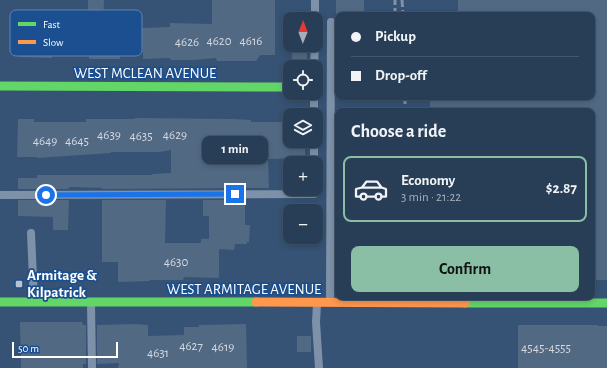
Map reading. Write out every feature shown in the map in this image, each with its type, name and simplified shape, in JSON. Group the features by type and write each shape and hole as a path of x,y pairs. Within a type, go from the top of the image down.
{"main road":[{"name":"WEST MCLEAN AVENUE","path":"0,86 283,87"},
{"name":"WEST ARMITAGE AVENUE","path":"0,302 607,303"}],"lane":[{"path":"315,0 315,12"},
{"path":"330,303 331,22"},
{"path":"0,195 283,194"},
{"path":"31,233 34,302"},
{"path":"91,302 92,368"},
{"path":"317,303 316,322 320,368"}],"building":[{"path":"88,0 104,0 104,10 88,10"},
{"path":"212,0 275,0 275,55 260,55 256,61 217,61 216,58 193,60 171,60 170,58 143,59 142,28 170,27 170,23 212,24"},
{"path":"336,0 364,0 364,12 336,12"},
{"path":"458,0 607,0 607,280 595,280 595,108 430,108 430,100 595,100 595,12 458,12"},
{"path":"292,52 307,52 307,60 292,60"},
{"path":"52,56 52,58 20,57"},
{"path":"89,56 120,56 120,59 89,59"},
{"path":"18,119 34,119 34,122 86,122 86,119 233,119 251,120 251,122 283,122 283,148 305,148 305,156 283,156 283,159 268,159 269,188 102,189 69,187 69,189 18,189 18,178 37,178 37,175 152,175 171,173 171,150 160,152 111,152 37,158 17,157"},
{"path":"18,200 69,200 68,230 53,230 53,217 18,216"},
{"path":"102,200 166,200 165,243 201,243 201,239 209,239 209,216 203,216 203,200 245,200 245,225 250,225 249,242 247,242 247,244 235,244 234,250 219,249 219,278 184,277 183,280 118,282 118,262 102,262"},
{"path":"20,322 82,322 83,325 86,325 86,364 83,364 83,368 21,368"},
{"path":"246,324 247,368 118,368 119,363 97,364 97,325 148,325 148,336 184,335 184,327 199,327 199,325"},
{"path":"518,325 607,326 607,368 518,368"},
{"path":"297,336 311,336 311,352 297,352"}],"railway":[{"path":"395,0 395,12"},
{"path":"402,0 403,12"},
{"path":"405,100 405,108"}],"traffic: fast":[{"path":"0,86 283,87"},
{"path":"0,302 256,302"},
{"path":"465,303 607,303"}],"traffic: slow":[{"path":"256,302 465,303"}],"place":[{"name":"Armitage & Kilpatrick","path":"19,284"}],"route":[{"path":"46,195 235,194"}]}
